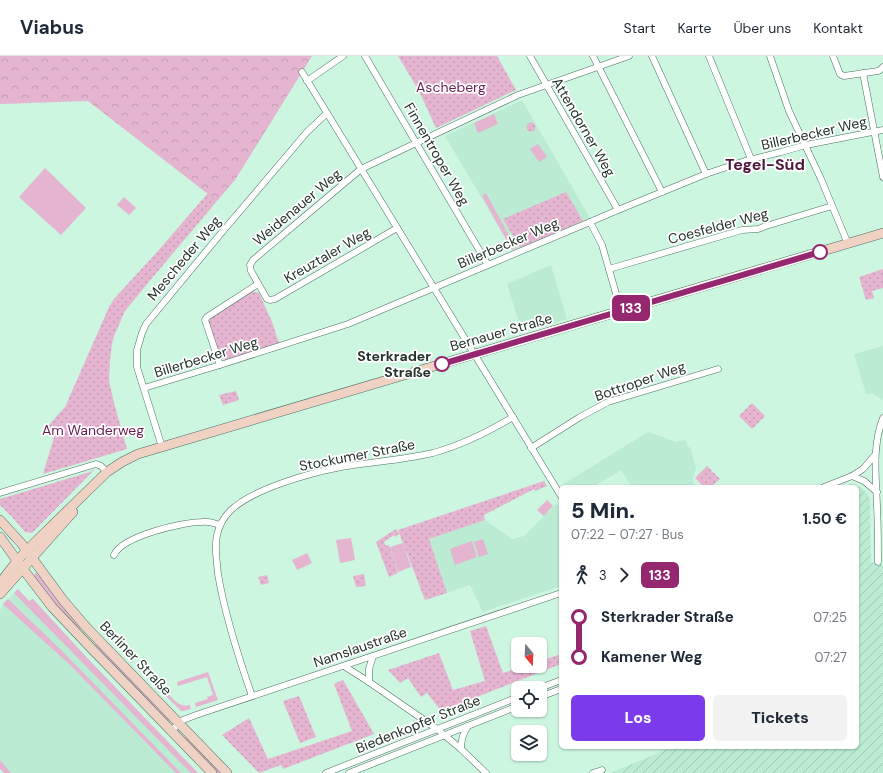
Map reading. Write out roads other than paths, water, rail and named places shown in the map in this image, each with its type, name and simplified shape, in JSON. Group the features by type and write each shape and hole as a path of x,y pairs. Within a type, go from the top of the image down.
{"main road":[{"name":"Bernauer Straße","path":"30,554 106,473 138,454 883,234"},
{"name":"Berliner Straße","path":"0,520 30,554 63,600 86,627 227,773"},
{"name":"Berliner Straße","path":"0,537 52,607 212,773"},
{"path":"0,583 17,561 30,554"},
{"path":"0,594 23,569 30,554"}],"street":[{"path":"307,81 343,56"},
{"name":"Finnentroper Weg","path":"365,56 488,264"},
{"name":"Attendorner Weg","path":"530,56 618,210"},
{"path":"592,56 662,192"},
{"name":"Weidenauer Weg","path":"258,284 251,271 250,265 253,260 361,169 417,144 518,95 629,56"},
{"path":"652,56 706,174"},
{"path":"709,56 750,159"},
{"path":"770,56 789,111 806,145 848,244"},
{"path":"833,56 841,76 878,71 883,67"},
{"path":"302,72 559,493"},
{"path":"863,74 883,177"},
{"name":"Mescheder Weg","path":"162,447 138,367 137,350 146,324 307,132 326,113"},
{"name":"Billerbecker Weg","path":"144,388 348,324 488,264 706,174 750,159 806,145 883,130"},
{"name":"Coesfelder Weg","path":"610,269 742,230 758,229 832,206"},
{"path":"590,222 602,245 621,311"},
{"name":"Kreuztaler Weg","path":"258,284 268,299 275,299 397,228"},
{"path":"220,365 204,320 258,284"},
{"name":"Bottroper Weg","path":"531,448 580,417 608,402 718,369"},
{"name":"Stockumer Straße","path":"252,696 231,630 220,585 216,548 217,535 220,525 230,511 240,503 263,491 290,480 340,468 408,459 435,452 483,435 513,417"},
{"path":"878,562 875,455 877,440 883,418"},
{"path":"829,485 852,476 863,469 875,455"},
{"path":"0,493 96,464 101,466 106,473"},
{"path":"852,476 864,481 877,492"},
{"path":"114,555 117,550 126,544 144,535 166,528 186,523 203,522 220,525"},
{"name":"Namslaustraße","path":"171,731 183,720 196,715 559,594"},
{"path":"369,682 369,668 373,656"},
{"path":"344,666 437,729 461,748 486,773"},
{"path":"547,685 559,681"},
{"path":"547,694 559,690"},
{"name":"Biedenkopfer Straße","path":"326,773 511,700"},
{"name":"Biedenkopfer Straße","path":"349,773 511,709"},
{"path":"461,748 464,732 468,726 465,718"},
{"path":"593,773 602,770"}],"place":[{"name":"Sterkrader Straße","path":"442,364"}],"district":[{"name":"Tegel-Süd","path":"765,164"}],"park label":[{"name":"Ascheberg","path":"451,87"},
{"name":"Am Wanderweg","path":"93,430"}]}
